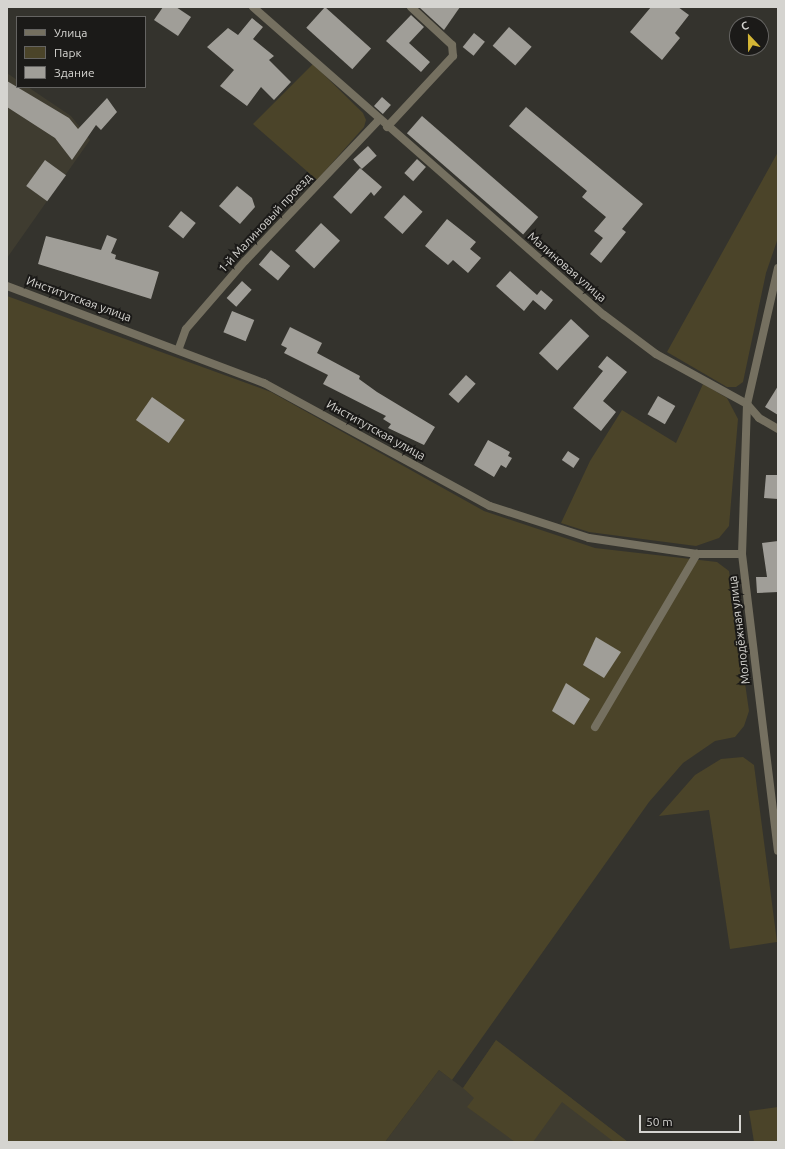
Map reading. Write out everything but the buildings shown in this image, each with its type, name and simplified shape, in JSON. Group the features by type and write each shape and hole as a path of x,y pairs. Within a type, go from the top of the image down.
{"street":[{"name":"Малиновая улица","path":"253,7 264,9 378,120 604,315 656,354 747,404"},
{"path":"387,127 453,56 452,45 411,7"},
{"name":"1-й Малиновый проезд","path":"179,348 186,329 245,261 378,120"},
{"name":"Молодёжная улица","path":"778,268 747,404 742,554 778,851"},
{"name":"Институтская улица","path":"8,286 179,348 264,383 490,506 589,538 697,554 742,554"},
{"path":"747,404 759,418 778,429"},
{"path":"595,727 697,554"}],"shaded area":[{"path":"7,73 16,79 16,88 29,88 71,116 90,140 7,258"},
{"path":"496,1040 628,1142 385,1142 439,1070 463,1088"}],"green space":[{"path":"313,64 363,113 366,120 364,127 317,180 253,124"},
{"path":"778,152 778,238 766,273 743,382 736,387 727,387 667,352"},
{"path":"7,296 271,392 484,511 595,548 717,562 729,571 749,711 744,726 735,737 715,741 683,763 649,802 452,1080 439,1070 385,1142 7,1142"},
{"path":"703,384 727,398 738,419 729,526 719,538 696,546 589,532 561,523 590,461 622,410 676,443"},
{"path":"743,757 754,765 777,942 730,949 709,810 659,816 695,775 721,759"},
{"path":"496,1040 628,1142 614,1142 562,1102 533,1142 515,1142 467,1107 474,1098 463,1088"},
{"path":"778,1107 778,1142 754,1142 749,1111"}]}
